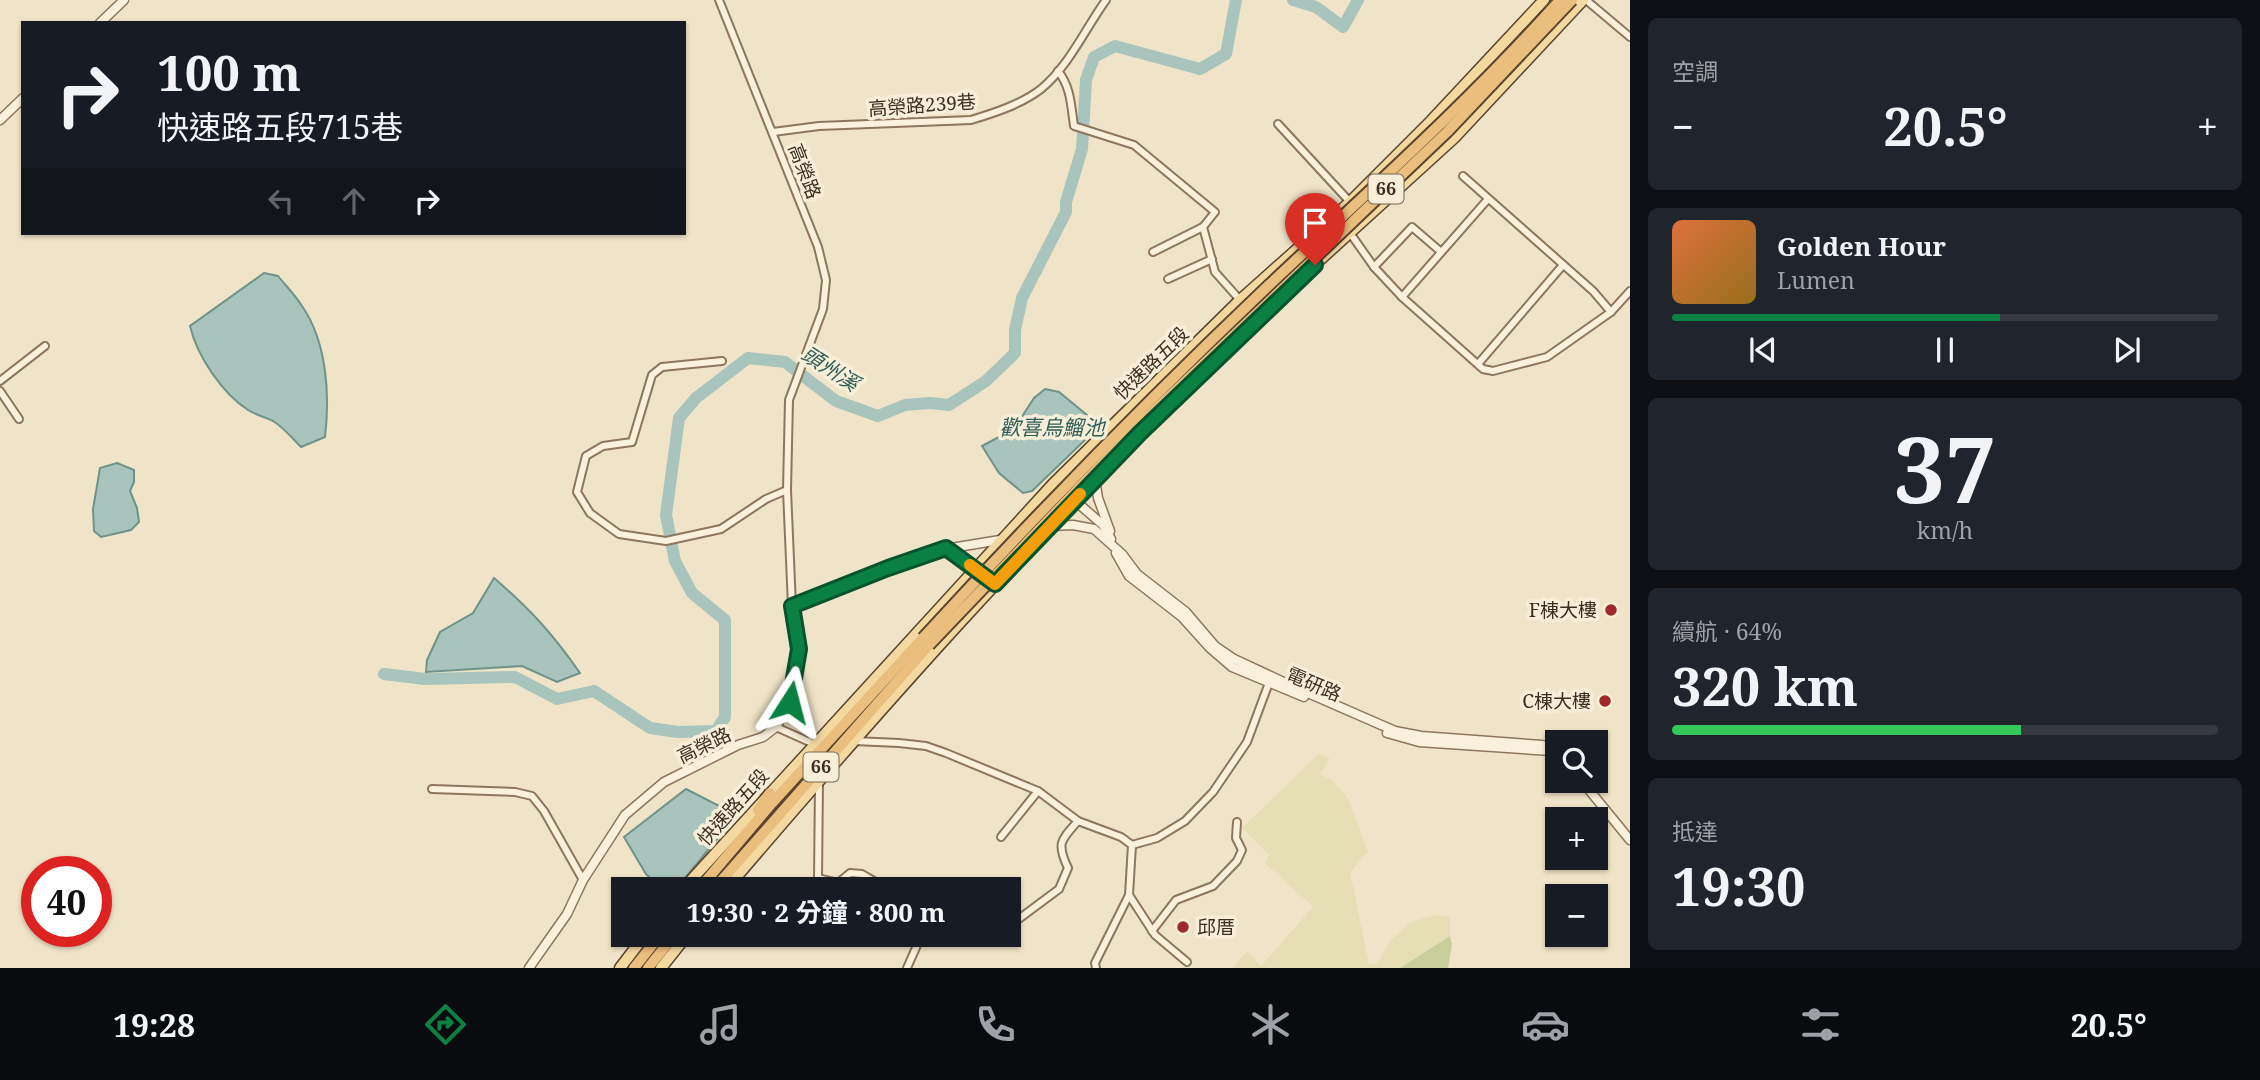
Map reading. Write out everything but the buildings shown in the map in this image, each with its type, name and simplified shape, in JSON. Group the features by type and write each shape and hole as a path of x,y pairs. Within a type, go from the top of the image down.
{"highway":[{"name":"66","path":"709,877 953,606 1131,420 1269,285 1396,169 1560,0"},
{"name":"66","path":"724,877 897,679 1128,436 1447,132 1572,0"},
{"path":"728,854 770,793"},
{"path":"732,868 788,817"},
{"path":"634,968 651,947"},
{"path":"648,968 665,947"}],"main road":[{"name":"快速路五段","path":"694,877 1053,484 1240,300 1350,202 1545,0"},
{"name":"66","path":"736,877 930,654 1075,499 1280,296 1454,138 1585,0"},
{"path":"620,968 636,947"},
{"path":"661,968 678,947"}],"street":[{"path":"102,21 124,0"},
{"name":"高榮路","path":"719,0 824,265 826,294 823,309 790,396 787,490"},
{"path":"1585,0 1630,37"},
{"name":"高榮路239巷","path":"773,132 819,126 971,120 1021,101 1041,89 1058,71 1101,2"},
{"path":"1058,71 1070,93 1074,126 1134,145 1215,212 1203,227 1153,252"},
{"path":"0,120 21,100"},
{"path":"1279,124 1350,202"},
{"path":"1463,176 1593,291 1611,312"},
{"path":"1402,297 1488,199"},
{"path":"1203,227 1215,272 1240,300"},
{"path":"1374,267 1412,227 1440,251"},
{"path":"1349,233 1374,267 1402,297 1483,369 1493,371 1548,357 1611,312 1630,291"},
{"path":"1168,279 1212,258"},
{"path":"1478,364 1563,265"},
{"path":"0,382 45,346"},
{"path":"722,361 662,367 652,375 632,442 603,446 586,456 577,492 590,513 619,534 666,541 721,529 766,499 787,490 792,606 799,649 790,702 776,727 814,744"},
{"path":"0,391 19,419"},
{"path":"1095,479 1098,498 1113,544"},
{"name":"電研路","path":"1053,484 1075,499 1102,525 1129,576 1182,617 1210,649 1232,667 1270,679 1395,731 1421,736 1545,746"},
{"path":"1051,526 1073,525 1094,529 1113,544"},
{"path":"792,606 946,548 1000,540"},
{"path":"946,548 995,584"},
{"path":"1132,845 1157,838 1185,821 1213,792 1247,742 1270,679"},
{"name":"高榮路","path":"529,968 567,914 583,880 625,815 664,782 738,745 763,737 776,727"},
{"path":"854,741 926,746 1038,791 1078,821 1121,837 1132,845"},
{"path":"818,877 819,780"},
{"path":"432,789 515,792 532,796 544,811 583,880"},
{"path":"1001,837 1038,791"},
{"path":"1592,793 1630,840"},
{"path":"1597,793 1630,834"},
{"path":"1021,917 1059,889 1068,868 1060,852 1062,839 1078,821"},
{"path":"1152,931 1176,900 1213,886 1237,861 1242,850 1236,838 1237,822"},
{"path":"1096,968 1095,963 1129,895 1132,845"},
{"path":"845,877 850,873 867,877"},
{"path":"1129,895 1152,931 1186,962"},
{"path":"907,968 916,947"}],"shaded area":[{"path":"1320,753 1330,759 1320,774 1332,780 1348,798 1368,852 1350,872 1369,964 1378,963 1389,942 1411,922 1436,915 1450,916 1450,936 1400,968 1233,968 1247,951 1261,966 1313,907 1265,863 1269,855 1242,828"}],"green space":[{"path":"1450,936 1452,945 1448,968 1400,968"}],"water":[{"path":"264,273 278,276 299,302 310,320 322,352 327,387 325,437 301,447 277,423 248,410 229,394 198,349 190,326"},
{"name":"歡喜烏鰡池","path":"1045,389 1059,392 1087,415 1089,431 1086,439 1032,491 1023,493 999,473 982,446 1014,429 1034,398"},
{"path":"117,463 134,470 134,482 130,491 139,522 131,530 101,537 94,531 93,509 100,468"},
{"path":"494,578 540,622 580,673 557,682 522,666 426,672 427,660 440,632 473,613"},
{"path":"686,789 737,815 686,877 649,877 624,837"}],"waterway":[{"name":"頭州溪","path":"384,674 425,679 515,677 557,699 594,691 650,728 678,732 716,731 725,717 725,620 692,593 675,561 666,515 679,418 696,398 748,358 785,362 836,401 878,416 905,405 949,405 986,381 1015,353 1015,330 1022,298 1066,212 1066,202 1082,149 1086,80 1094,57 1115,46 1200,69 1226,54 1236,0"},
{"name":"頭州溪","path":"1293,0 1316,7 1343,27 1358,0"}],"slow traffic":[{"path":"970,565 995,584 1080,494"}],"place":[{"name":"F棟大樓","path":"1611,610"},
{"name":"C棟大樓","path":"1605,701"},
{"name":"邱厝","path":"1183,927"}],"route":[{"path":"790,702 799,649 792,606 946,548 995,584 1140,433 1315,265"}]}
